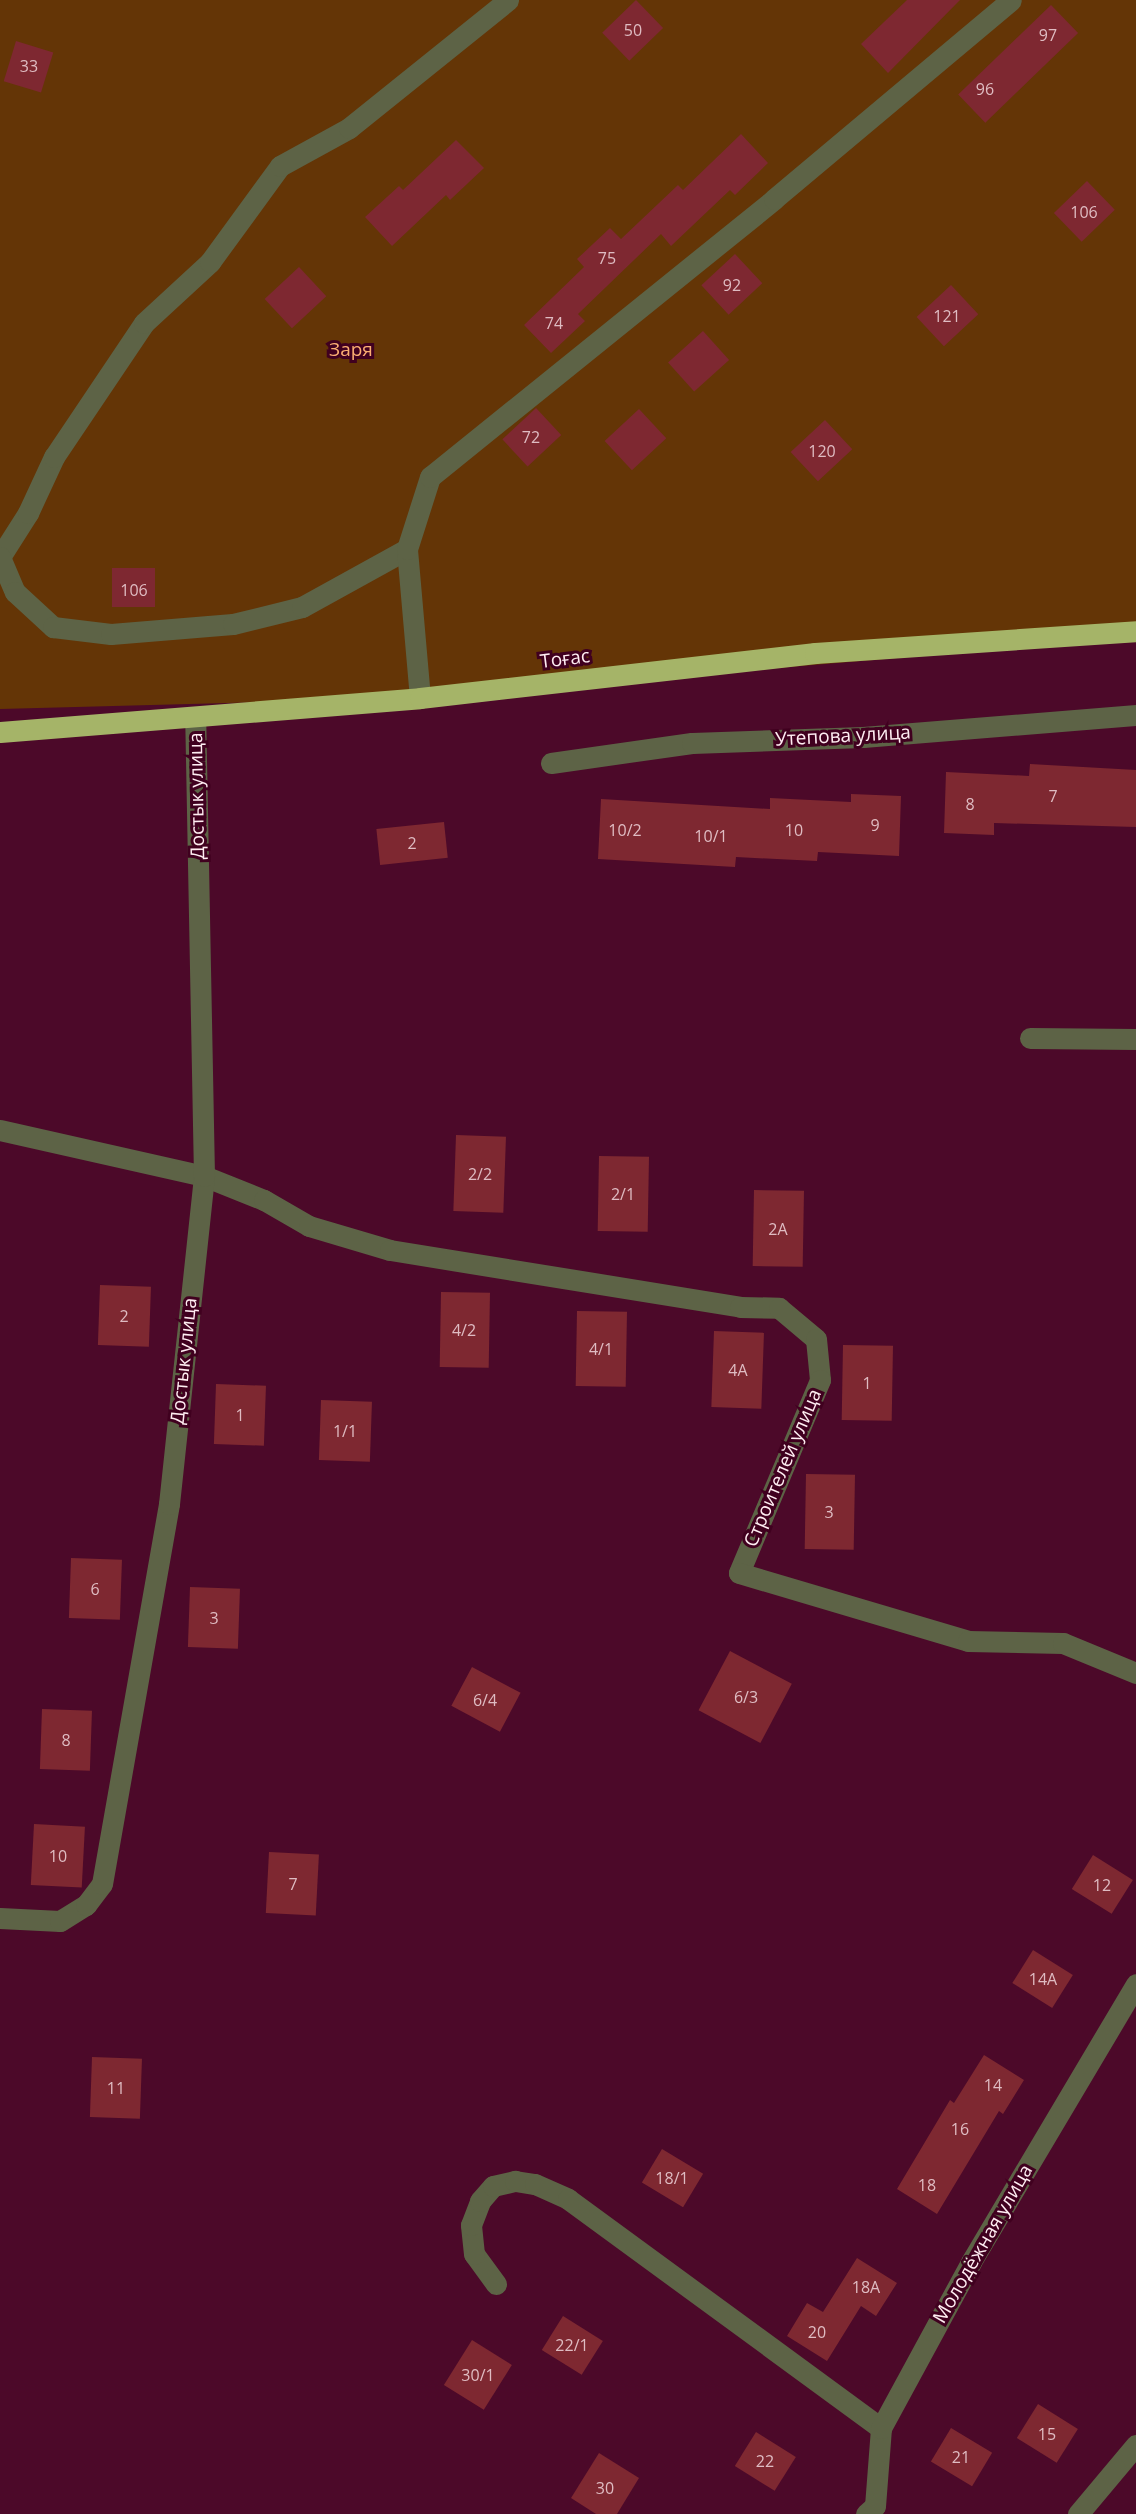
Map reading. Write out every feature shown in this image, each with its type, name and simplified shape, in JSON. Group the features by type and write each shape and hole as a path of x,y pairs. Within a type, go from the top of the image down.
{"highway":[{"name":"Тоғас","path":"0,732 420,698 815,653 1136,631"}],"street":[{"path":"407,549 302,607 233,624 111,634 53,627 15,592 0,556 28,513 54,457 144,323 210,262 280,166 349,128 508,0"},
{"path":"420,698 407,549 430,477 774,199 1011,0"},
{"name":"Утепова улица","path":"551,763 692,743 863,737 1136,715"},
{"name":"Достык улица","path":"0,1917 60,1921 86,1905 102,1884 169,1504 204,1176 195,716"},
{"path":"1030,1038 1136,1039"},
{"path":"0,1130 204,1176"},
{"name":"Строителей улица","path":"204,1176 264,1200 309,1226 390,1250 740,1307 779,1308 816,1339 820,1380 739,1573 968,1641 1063,1643 1136,1673"},
{"name":"Молодёжная улица","path":"873,2511 881,2428 971,2262 1136,1984"},
{"path":"496,2284 474,2254 471,2225 480,2201 493,2186 515,2181 535,2184 568,2199 881,2428"},
{"path":"1078,2514 1136,2445"}],"green space":[{"name":"Заря","path":"0,0 1136,0 1136,638 420,698 0,709"}],"building":[{"path":"636,0 663,28 629,61 602,33"},
{"path":"907,0 960,0 888,73 861,44"},
{"path":"1051,5 1078,33 985,123 958,95"},
{"path":"16,41 53,52 41,93 4,81"},
{"path":"741,134 768,163 735,195 730,190 671,246 661,234 578,314 585,321 551,353 524,325 584,267 577,259 610,228 621,239 678,185 683,190"},
{"path":"456,140 484,168 450,200 446,195 392,246 365,217 399,186 403,190"},
{"path":"1087,181 1115,210 1082,242 1054,213"},
{"path":"735,254 762,283 729,315 701,285"},
{"path":"299,267 326,296 292,328 265,299"},
{"path":"951,285 978,314 944,346 917,317"},
{"path":"703,331 729,360 694,391 668,362"},
{"path":"536,408 561,435 528,466 502,439"},
{"path":"639,409 666,438 632,470 605,441"},
{"path":"825,420 852,449 818,481 791,452"},
{"path":"112,568 155,568 155,607 112,607"},
{"path":"1030,764 1136,770 1136,827 994,823 994,835 944,833 946,772 1029,776"},
{"path":"851,794 901,796 899,856 818,852 817,861 736,857 735,867 598,859 601,799 770,809 770,798 851,802"},
{"path":"444,822 448,858 380,865 376,829"},
{"path":"456,1135 506,1137 503,1213 453,1211"},
{"path":"599,1156 649,1157 648,1232 598,1231"},
{"path":"754,1190 804,1191 803,1267 753,1266"},
{"path":"100,1285 151,1287 149,1347 98,1345"},
{"path":"441,1292 490,1293 489,1368 440,1367"},
{"path":"577,1311 627,1312 626,1387 576,1386"},
{"path":"714,1331 764,1333 761,1409 711,1407"},
{"path":"843,1345 893,1346 892,1421 842,1420"},
{"path":"216,1384 266,1386 264,1446 214,1444"},
{"path":"321,1400 372,1402 370,1462 319,1460"},
{"path":"806,1474 855,1475 854,1550 805,1549"},
{"path":"71,1558 122,1560 120,1620 69,1618"},
{"path":"190,1587 240,1589 238,1649 188,1647"},
{"path":"730,1651 792,1684 760,1743 699,1710"},
{"path":"472,1667 521,1693 500,1732 451,1706"},
{"path":"42,1709 92,1711 90,1771 40,1769"},
{"path":"34,1824 85,1827 82,1888 31,1885"},
{"path":"269,1852 319,1855 316,1916 266,1913"},
{"path":"1093,1855 1133,1880 1112,1914 1072,1889"},
{"path":"1033,1950 1073,1975 1052,2008 1012,1983"},
{"path":"984,2055 1024,2080 1003,2114 999,2111 937,2214 897,2189 950,2100 954,2103"},
{"path":"92,2057 142,2059 140,2119 90,2117"},
{"path":"662,2149 703,2174 683,2207 642,2182"},
{"path":"857,2258 897,2283 876,2316 861,2306 827,2361 787,2336 807,2303 823,2312"},
{"path":"563,2316 603,2341 582,2375 542,2350"},
{"path":"472,2340 512,2365 484,2410 444,2385"},
{"path":"1038,2404 1078,2429 1057,2463 1017,2438"},
{"path":"951,2428 992,2453 972,2486 931,2461"},
{"path":"756,2432 796,2457 775,2491 735,2466"},
{"path":"599,2453 639,2478 617,2514 596,2514 571,2498"}]}
